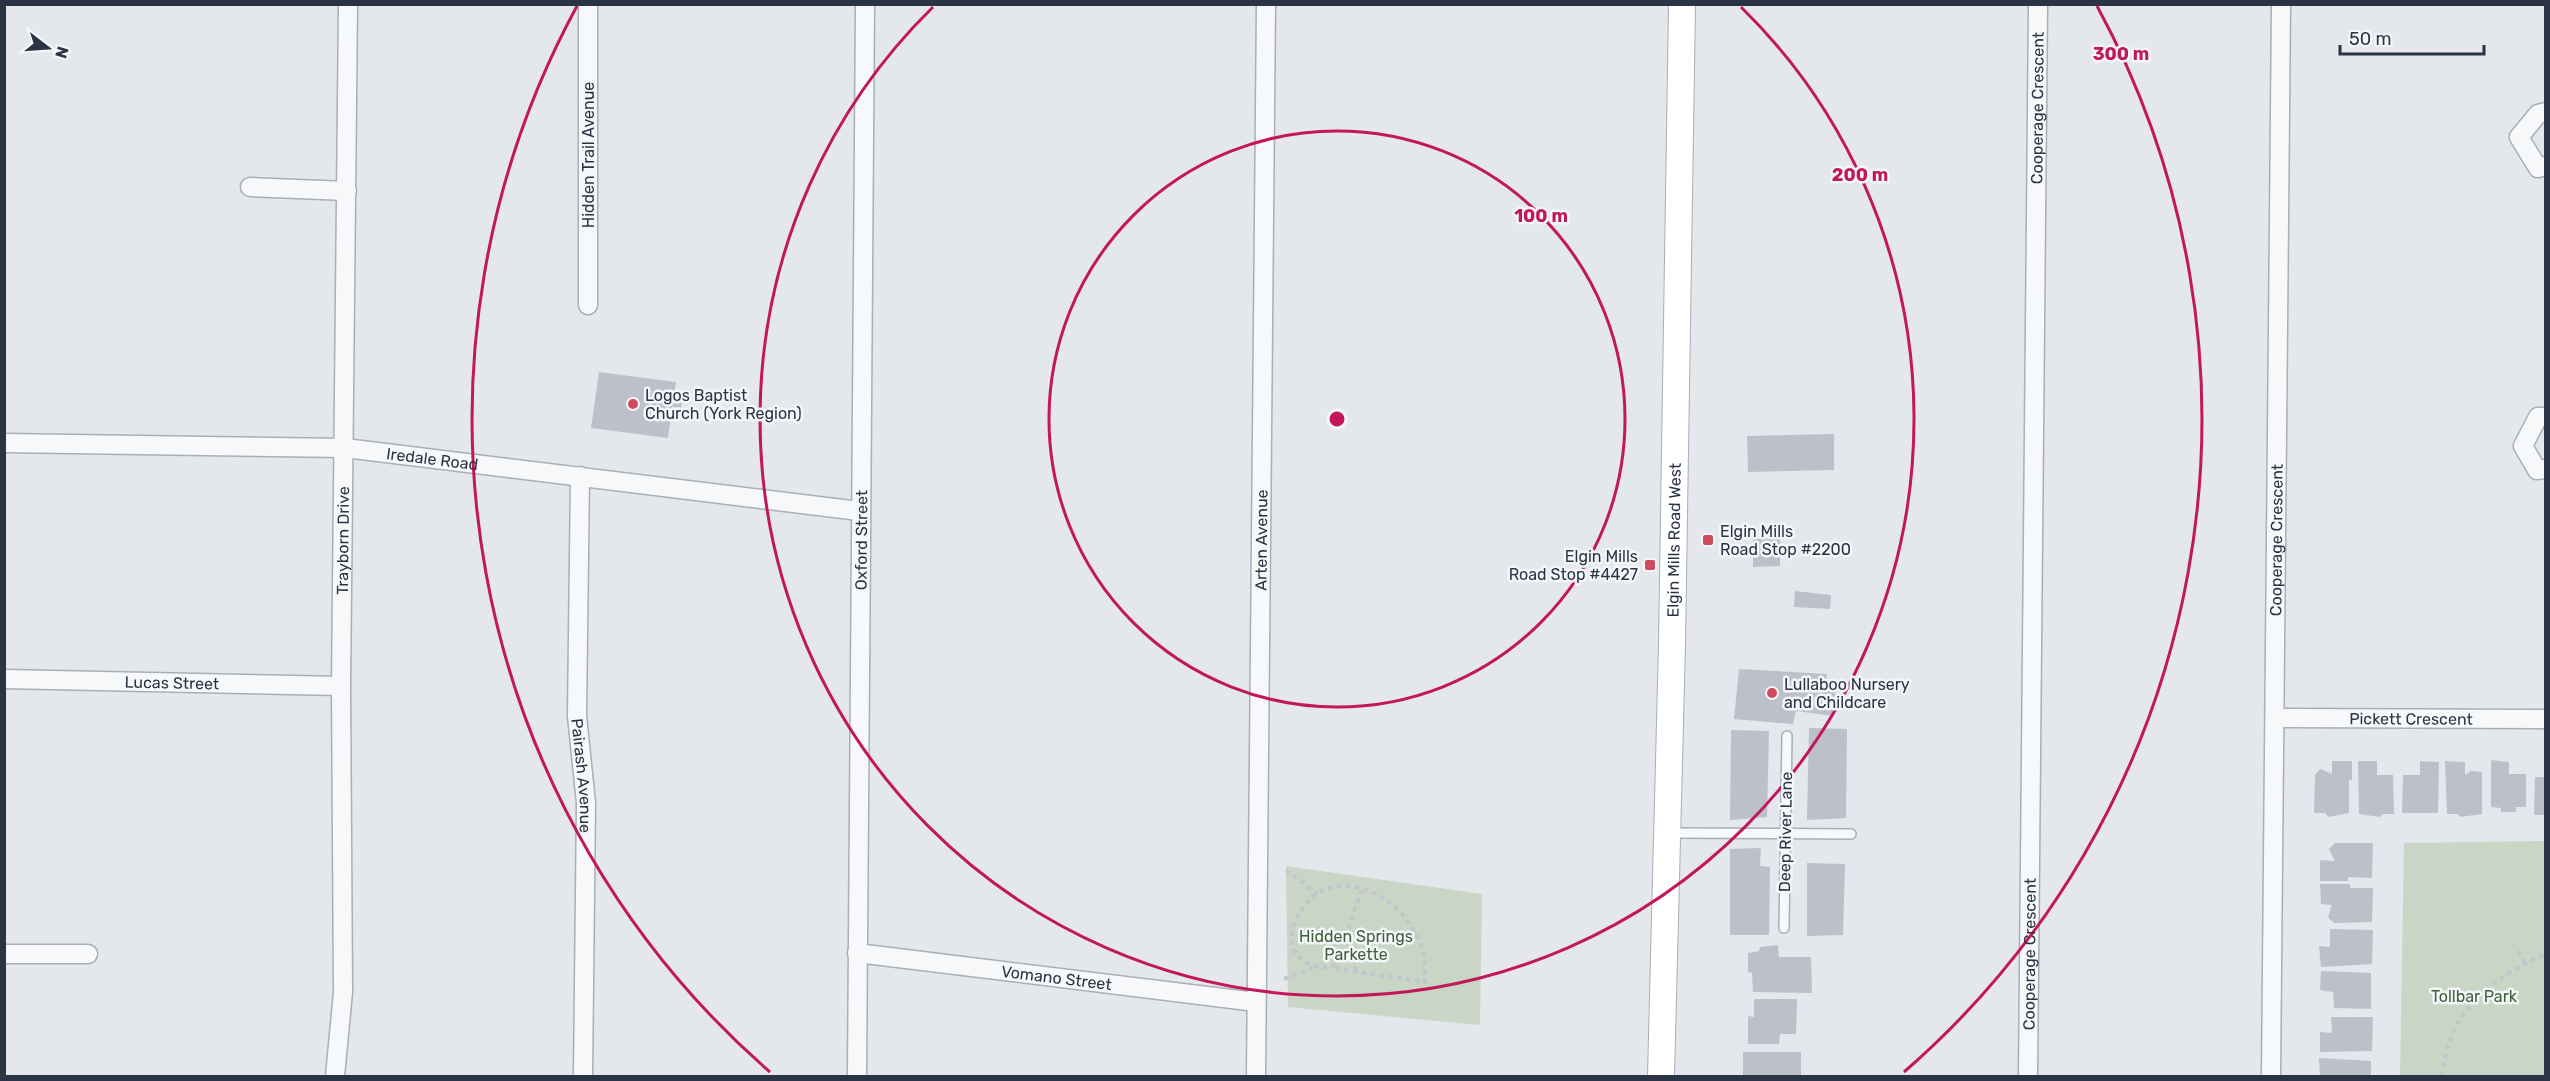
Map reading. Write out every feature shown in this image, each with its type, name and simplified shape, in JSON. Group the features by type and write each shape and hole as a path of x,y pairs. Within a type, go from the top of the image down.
{"main road":[{"name":"Elgin Mills Road West","path":"1661,1077 1668,833 1682,4"}],"street":[{"name":"Trayborn Drive","path":"335,1077 343,992 341,686 348,4"},
{"name":"Hidden Trail Avenue","path":"588,4 588,305"},
{"name":"Oxford Street","path":"857,1077 859,511 865,4"},
{"name":"Arten Avenue","path":"1256,1077 1266,4"},
{"name":"Cooperage Crescent","path":"2028,1077 2038,4"},
{"name":"Cooperage Crescent","path":"2271,1077 2281,4"},
{"path":"2546,112 2538,114 2519,137 2538,168 2546,166"},
{"path":"250,187 347,191"},
{"path":"2546,417 2538,417 2523,446 2537,470 2546,469"},
{"name":"Iredale Road","path":"4,443 345,448 859,511"},
{"name":"Pairash Avenue","path":"580,476 577,716 586,803 583,1077"},
{"name":"Lucas Street","path":"4,679 341,686"},
{"name":"Pickett Crescent","path":"2276,718 2546,718"},
{"name":"Vomano Street","path":"857,953 1256,1002"},
{"path":"4,954 88,954"}],"lane":[{"name":"Deep River Lane","path":"1784,928 1787,736"},
{"path":"1668,833 1851,834"}],"path":[{"path":"1286,870 1317,894"},
{"path":"1284,979 1314,968 1332,968 1425,982 1424,959 1420,942 1409,922 1392,905 1351,885 1328,888 1308,899 1295,921 1292,938 1295,954 1314,968"},
{"path":"1356,972 1345,937 1362,889"},
{"path":"1331,948 1325,948 1324,942 1332,939 1339,941 1342,948 1341,958 1332,968"},
{"path":"2518,951 2525,963"},
{"path":"2442,1077 2446,1051 2458,1022 2484,993 2525,963 2546,954"}],"green space":[{"name":"Tollbar Park","path":"2545,841 2545,1076 2400,1076 2404,843"},
{"name":"Hidden Springs Parkette","path":"1286,866 1482,894 1480,1025 1288,1007"}],"building":[{"name":"Logos Baptist Church (York Region)","path":"599,372 676,382 674,395 682,396 681,408 672,407 668,438 591,428"},
{"path":"1834,434 1834,470 1748,472 1747,436"},
{"path":"1753,539 1780,539 1780,566 1753,567"},
{"path":"1795,591 1831,595 1830,609 1794,607"},
{"path":"1739,669 1827,674 1826,685 1836,687 1834,716 1796,711 1793,724 1734,719"},
{"path":"1809,728 1847,729 1846,818 1807,820"},
{"path":"1731,730 1769,731 1767,817 1730,820"},
{"path":"2491,760 2509,762 2509,774 2526,774 2526,807 2516,807 2516,812 2501,812 2501,808 2491,807"},
{"path":"2332,761 2352,761 2352,780 2349,780 2349,813 2328,817 2325,813 2314,813 2315,775 2320,769 2332,774"},
{"path":"2358,761 2377,761 2377,775 2393,775 2394,814 2383,814 2380,817 2359,814"},
{"path":"2420,761 2439,762 2438,813 2402,813 2403,775 2420,775"},
{"path":"2445,761 2465,762 2465,775 2471,771 2482,772 2482,814 2460,817 2458,814 2447,814"},
{"path":"2535,777 2546,777 2546,815 2534,815"},
{"path":"2335,843 2373,843 2372,878 2348,877 2348,881 2320,881 2320,860 2335,861 2329,849"},
{"path":"1761,848 1760,866 1770,867 1769,935 1730,935 1730,849"},
{"path":"1807,863 1845,864 1843,935 1807,936"},
{"path":"2320,884 2350,884 2350,888 2373,888 2372,922 2334,923 2328,917 2332,905 2321,904"},
{"path":"2330,929 2373,930 2372,964 2321,967 2319,946 2330,947"},
{"path":"1778,945 1779,957 1811,957 1812,993 1753,992 1752,973 1748,972 1748,953 1759,951 1760,947"},
{"path":"2321,971 2371,973 2371,1009 2334,1008 2333,992 2320,990"},
{"path":"1754,999 1797,999 1796,1034 1780,1034 1779,1044 1748,1044 1748,1016 1754,1017"},
{"path":"2331,1017 2373,1017 2372,1051 2320,1052 2320,1032 2332,1033"},
{"path":"1743,1052 1801,1052 1801,1076 1743,1076"},
{"path":"2319,1058 2371,1061 2371,1076 2320,1076"}],"place":[{"name":"Logos Baptist Church (York Region)","path":"633,404"},
{"name":"Elgin Mills Road Stop #2200","path":"1708,540"},
{"name":"Elgin Mills Road Stop #4427","path":"1650,565"},
{"name":"Lullaboo Nursery and Childcare","path":"1772,693"}]}
